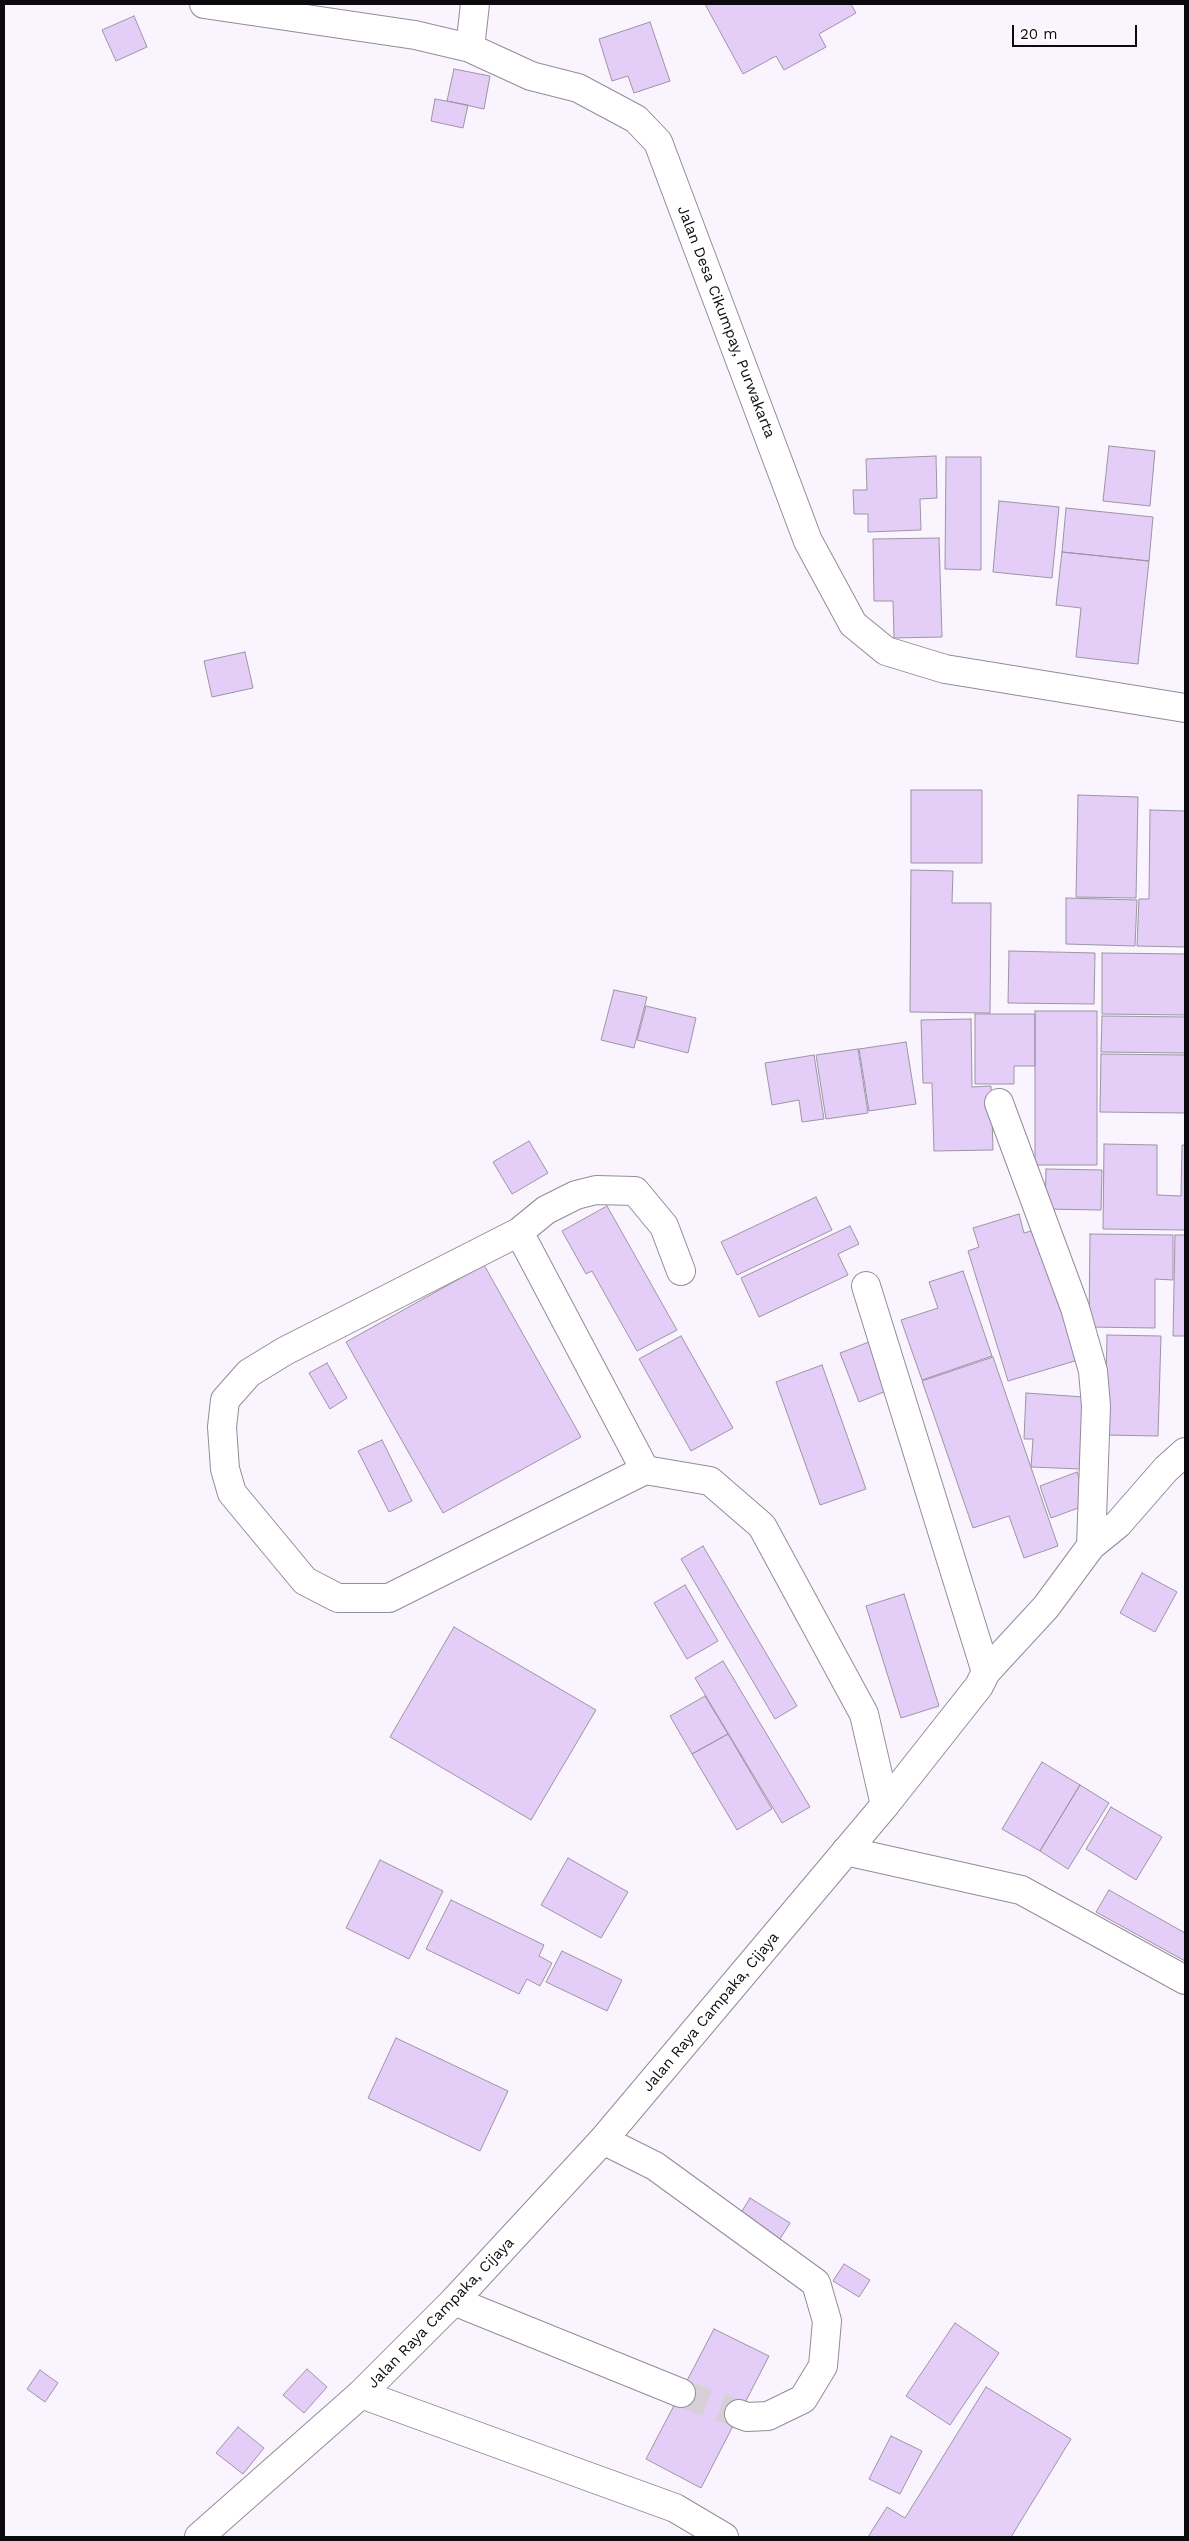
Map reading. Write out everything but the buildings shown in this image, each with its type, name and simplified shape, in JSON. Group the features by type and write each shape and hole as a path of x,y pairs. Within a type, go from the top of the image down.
{"street":[{"name":"Jalan Desa Cikumpay, Purwakarta","path":"204,4 415,35 470,48 531,76 578,88 636,118 658,142 808,541 852,624 886,651 945,669 1185,708"},
{"path":"470,48 475,4"},
{"path":"1000,1103 1075,1308 1093,1371 1096,1406 1091,1546"},
{"path":"681,1271 664,1226 635,1191 596,1190 576,1195 546,1210 519,1232 285,1351 250,1373 225,1400 222,1427 225,1469 232,1494 305,1581 338,1598 389,1598 645,1470 710,1481 762,1526 864,1714 885,1805"},
{"path":"519,1232 645,1470"},
{"path":"866,1286 986,1672"},
{"name":"Jalan Raya Campaka, Cijaya","path":"199,2537 361,2394 454,2301 603,2140 885,1805 980,1686 986,1672 1046,1607 1091,1546 1118,1524 1166,1469 1185,1452"},
{"path":"846,1852 1021,1890 1185,1980"},
{"path":"603,2140 655,2166 816,2283 827,2321 823,2366 803,2399 768,2416 747,2417 739,2414"},
{"path":"454,2301 681,2393"},
{"path":"361,2394 675,2508 724,2537"}],"tunnel":[{"path":"681,2393 739,2414"}]}
